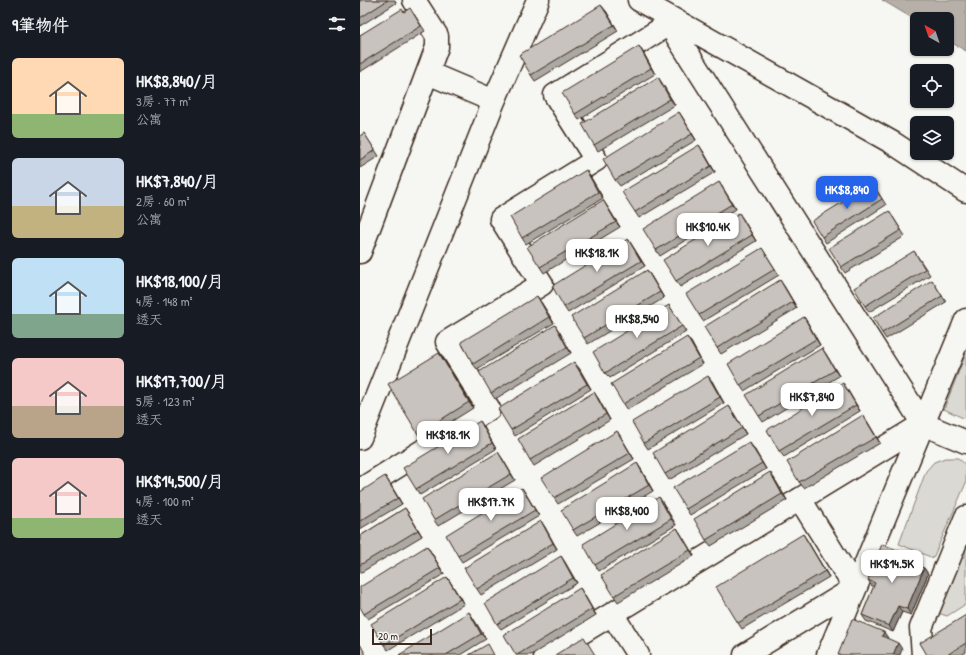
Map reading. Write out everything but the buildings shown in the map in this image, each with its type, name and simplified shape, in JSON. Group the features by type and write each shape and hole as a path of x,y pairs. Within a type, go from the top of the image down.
{"lane":[{"path":"360,252 437,47 437,36 414,0"},
{"path":"360,438 494,101 538,0"},
{"path":"639,0 670,21 893,143 966,191"},
{"path":"670,21 923,424 966,442"},
{"path":"360,490 489,409 448,342 542,284 501,219 596,160 555,95 670,21"},
{"path":"428,73 494,101"},
{"path":"828,655 966,320"},
{"path":"545,655 923,424"},
{"path":"800,499 855,588"},
{"path":"923,655 921,628 966,517"},
{"path":"745,655 855,588"},
{"path":"612,614 638,655"}],"shaded area":[{"path":"882,0 966,0 966,51 954,44 954,12 910,12 910,17"},
{"path":"966,353 966,416 963,418 944,409"},
{"path":"945,458 958,458 966,465 966,483 933,558 899,544 926,471 934,462"},
{"path":"966,543 966,604 947,616 938,613"}]}
